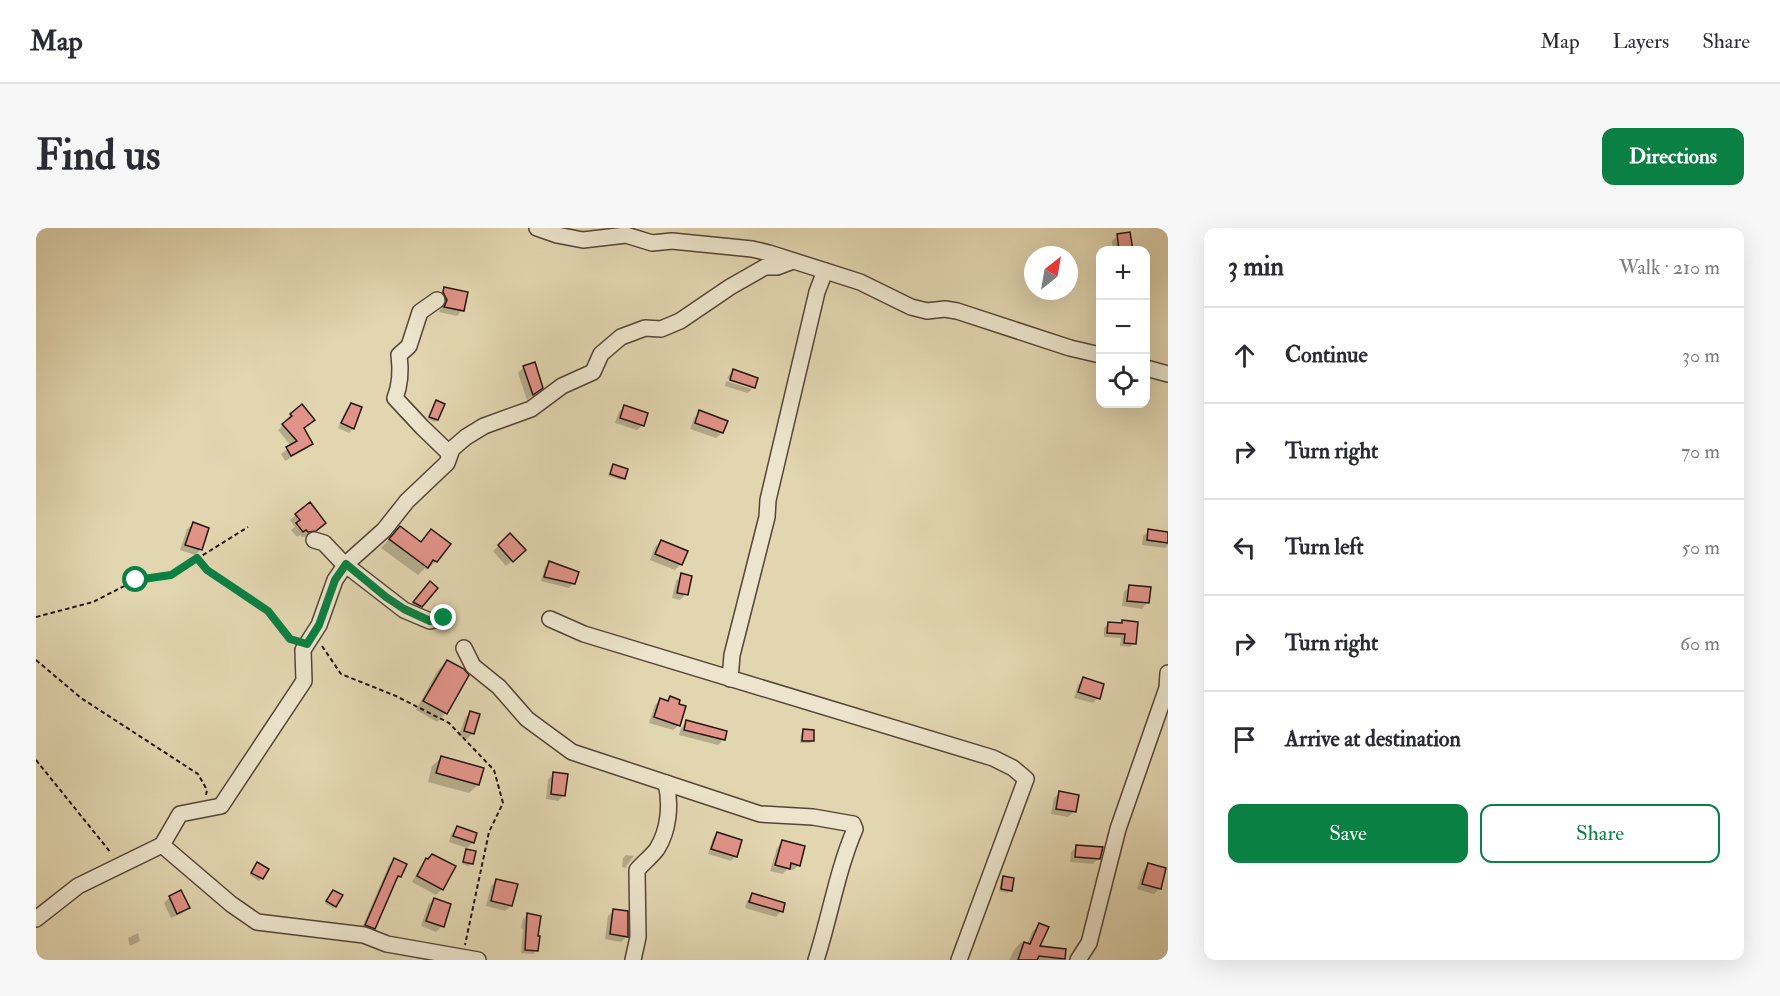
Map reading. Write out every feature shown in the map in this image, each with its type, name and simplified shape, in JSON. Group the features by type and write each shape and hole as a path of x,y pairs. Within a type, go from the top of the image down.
{"street":[{"path":"537,228 583,240 626,234 652,243 672,241 752,249 860,282 911,307 927,311 945,309 957,311 1070,348 1097,354"},
{"path":"36,919 78,886 162,845 180,814 221,806 304,681 303,650 319,625 335,580 346,564 384,530 407,501 447,463 452,449 474,432 531,409 562,386 593,372 601,354 621,338 645,328 661,329 680,321 765,267 777,267 793,261"},
{"path":"730,679 732,655 767,517 768,500 817,292 825,271"},
{"path":"437,300 420,312 409,346 399,355 400,377 395,398 450,454"},
{"path":"1150,369 1168,374"},
{"path":"314,540 324,543 346,564 404,609 430,621 444,618"},
{"path":"550,619 584,634 993,758 1013,768 1026,779 959,960"},
{"path":"464,648 473,666 499,687 527,719 572,752 760,814 813,817 849,822 855,826 845,852 828,923 816,960"},
{"path":"1078,960 1089,943 1118,829 1167,688 1168,673"},
{"path":"633,960 638,937 637,870 656,849 668,818 670,797 666,783"},
{"path":"162,845 231,904 257,922 364,935 387,944 470,959"}],"path":[{"path":"36,617 93,603 136,580 171,575 248,527"},
{"path":"197,558 207,570 268,611 290,639 307,644 320,644 341,674 396,696 448,723 494,770 503,803 489,832 470,959"},
{"path":"36,660 81,698 198,774 207,790 204,809"},
{"path":"36,760 120,865"}],"building":[{"path":"1130,232 1132,246 1118,246 1117,234"},
{"path":"444,287 468,292 464,311 444,307 447,300 443,292"},
{"path":"535,362 543,388 533,395 523,366"},
{"path":"733,369 758,378 755,388 730,380"},
{"path":"436,400 445,404 438,420 429,417"},
{"path":"351,403 362,407 354,429 341,423"},
{"path":"302,404 315,420 304,428 313,444 291,456 286,447 297,441 282,424"},
{"path":"624,405 648,413 644,426 620,418"},
{"path":"699,410 728,421 723,433 695,423"},
{"path":"613,464 628,469 625,479 610,474"},
{"path":"310,502 326,523 316,531 303,532 296,523 300,520 295,514"},
{"path":"193,522 209,528 202,550 185,545"},
{"path":"400,526 421,542 431,529 451,544 437,562 433,560 428,568 389,539"},
{"path":"1148,529 1168,532 1168,543 1147,540"},
{"path":"510,533 526,550 513,562 498,545"},
{"path":"661,540 688,551 682,565 655,554"},
{"path":"549,561 579,572 575,584 544,577"},
{"path":"681,573 692,576 688,595 677,593"},
{"path":"430,581 438,588 422,607 413,602"},
{"path":"1129,585 1151,587 1149,603 1127,601"},
{"path":"1122,620 1138,622 1136,644 1124,643 1125,634 1107,633 1108,622 1122,623"},
{"path":"447,660 464,669 469,675 447,714 423,701"},
{"path":"1083,677 1104,684 1100,699 1078,692"},
{"path":"670,696 680,700 679,704 686,706 680,726 654,717 660,698 668,701"},
{"path":"470,711 480,714 474,734 464,731"},
{"path":"686,720 727,731 725,740 684,730"},
{"path":"803,729 814,730 814,741 802,741"},
{"path":"441,756 484,768 479,785 436,773"},
{"path":"553,772 568,774 565,796 551,794"},
{"path":"1059,791 1079,795 1076,812 1056,809"},
{"path":"457,826 477,833 474,843 453,836"},
{"path":"717,832 742,840 737,857 711,849"},
{"path":"782,840 805,846 800,866 791,863 790,869 775,865"},
{"path":"1076,845 1103,847 1100,859 1075,857"},
{"path":"466,849 476,851 473,864 463,862"},
{"path":"432,854 456,866 443,890 417,876 426,858 428,859"},
{"path":"394,858 407,864 401,877 398,876 375,929 365,925"},
{"path":"257,862 269,869 263,879 251,873"},
{"path":"1148,863 1166,868 1161,889 1142,884"},
{"path":"1003,876 1014,878 1012,891 1001,889"},
{"path":"496,879 518,884 512,906 491,901"},
{"path":"181,890 190,908 177,914 169,896"},
{"path":"333,890 343,895 336,907 326,901"},
{"path":"752,893 785,903 783,912 749,902"},
{"path":"434,898 451,904 444,927 426,921"},
{"path":"613,909 628,911 628,937 610,934"},
{"path":"527,913 541,916 538,951 525,950"},
{"path":"1039,923 1049,927 1040,946 1066,949 1065,959 1039,956 1037,960 1018,960 1024,942 1030,944"}],"route":[{"path":"136,580 171,575 197,558 207,570 268,611 290,639 307,644 319,625 335,580 346,564 404,609 430,621 444,618"}]}
